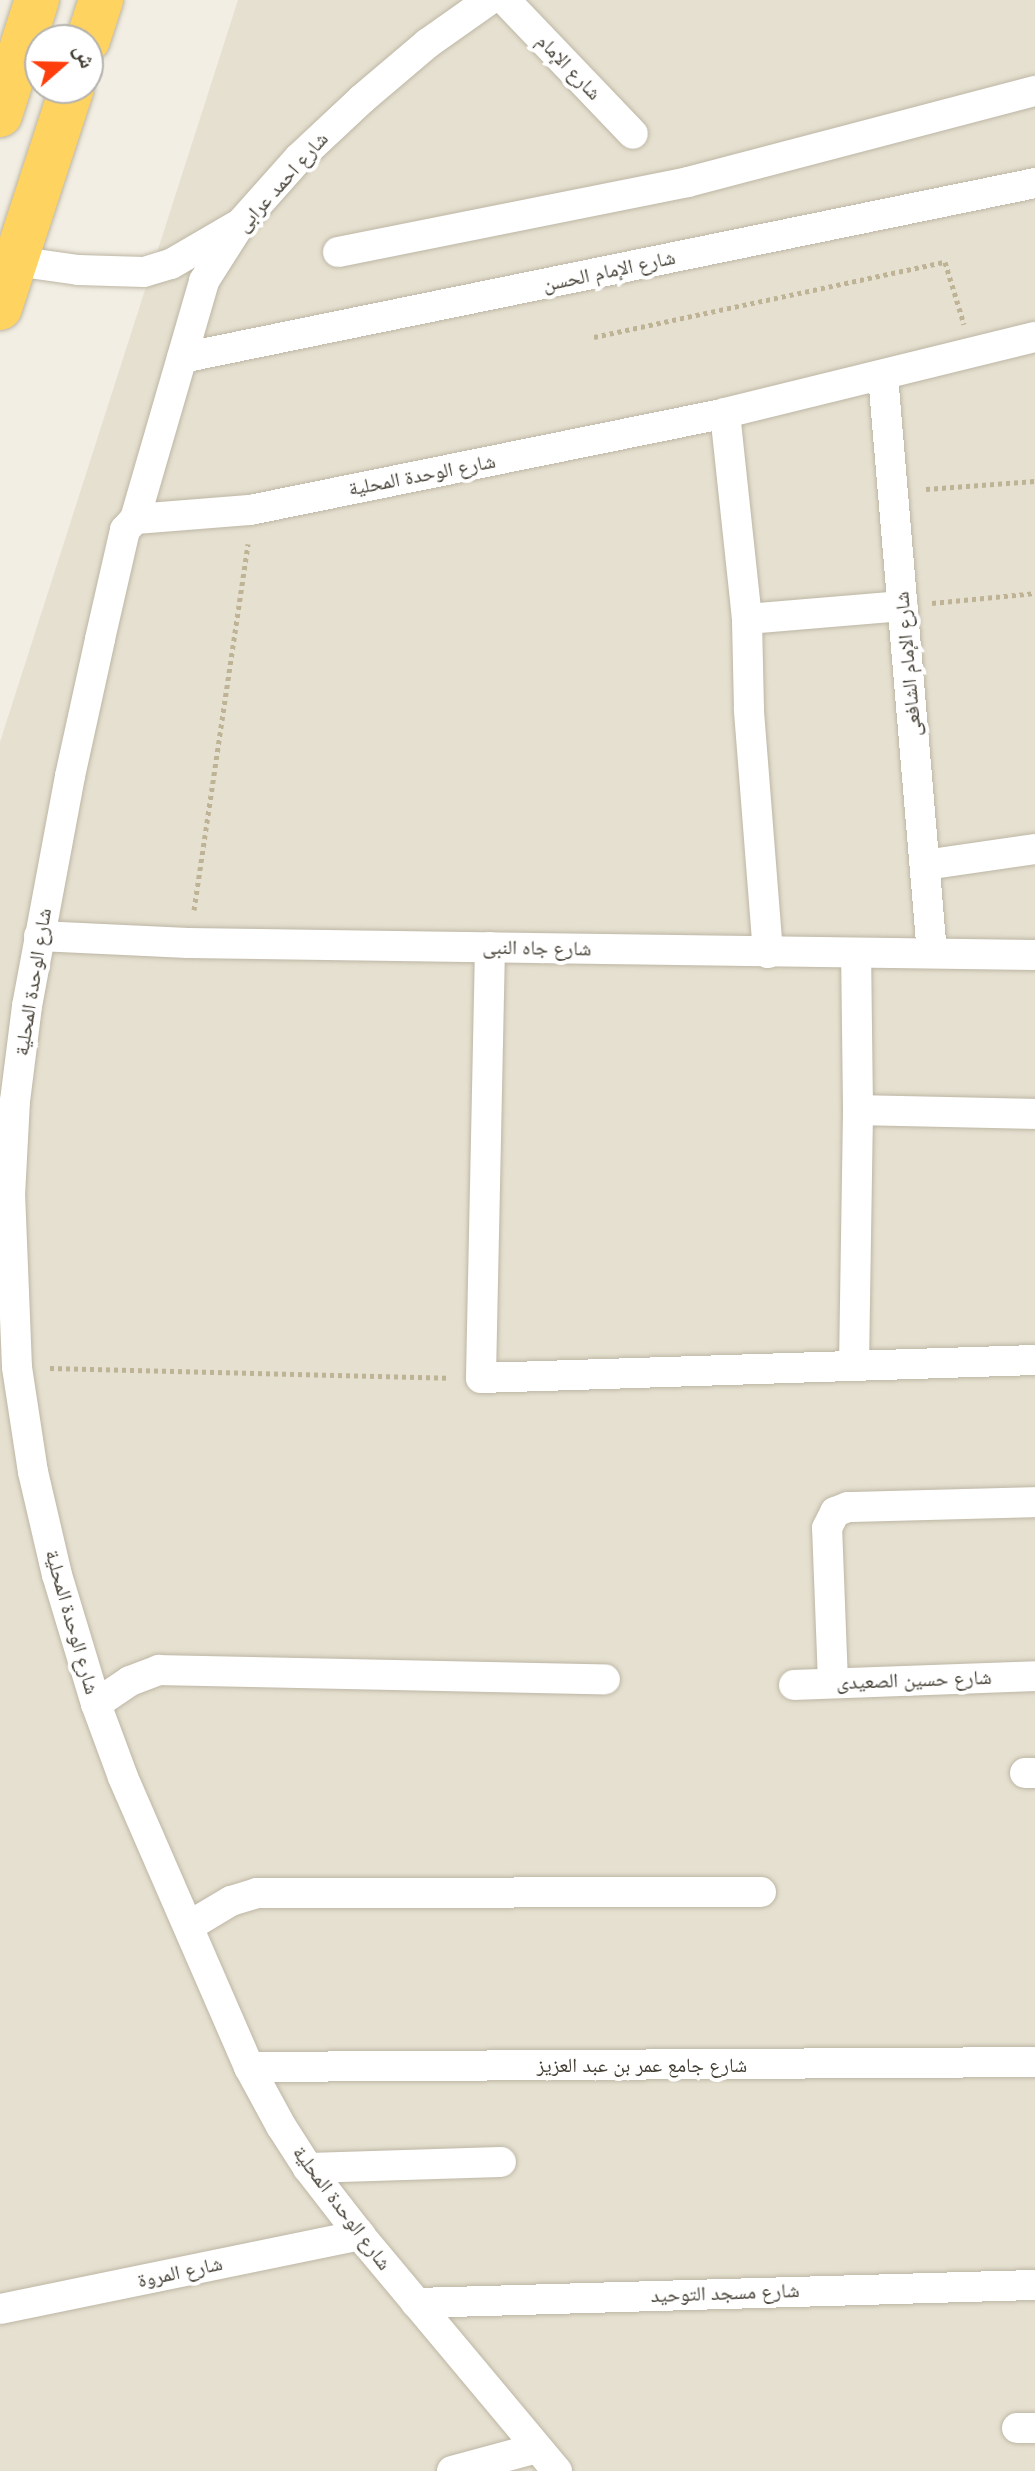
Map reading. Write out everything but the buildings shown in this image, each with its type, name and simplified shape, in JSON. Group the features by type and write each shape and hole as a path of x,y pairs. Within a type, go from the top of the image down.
{"highway":[{"path":"0,115 37,0"},
{"path":"93,24 101,0"},
{"path":"0,308 67,104"}],"street":[{"name":"شارع احمد عرابى","path":"135,519 204,281 241,223 299,158 362,99 428,43 489,0"},
{"name":"شارع الإمام","path":"505,0 633,134"},
{"path":"338,252 688,182 1035,91"},
{"name":"شارع الإمام الحسن","path":"182,358 1035,183"},
{"path":"15,261 78,270 144,272 171,264 241,223"},
{"name":"شارع الوحدة المحلية","path":"557,2471 308,2168 249,2067 123,1777 96,1704 57,1575 8,1368 10,1196 15,1101 39,936 125,530 135,519 250,510 725,413 1035,337"},
{"name":"شارع الإمام الشافعى","path":"883,376 932,953"},
{"path":"725,413 747,619 749,709 768,953"},
{"path":"747,619 902,606"},
{"path":"925,865 1035,849"},
{"name":"شارع جاه النبى","path":"39,936 188,943 856,955 1035,955"},
{"path":"490,947 481,1378 1035,1360"},
{"path":"854,1366 858,1110 856,955"},
{"path":"858,1110 1035,1114"},
{"path":"833,1682 827,1528 835,1512 848,1507 1035,1502"},
{"path":"96,1704 130,1681 159,1670 605,1679"},
{"name":"شارع حسين الصعيدى","path":"794,1685 1035,1676"},
{"path":"189,1926 231,1901 257,1893 761,1892"},
{"name":"شارع جامع عمر بن عبد العزيز","path":"249,2067 1035,2062"},
{"path":"308,2168 501,2162"},
{"name":"شارع المروة","path":"0,2309 360,2235"},
{"name":"شارع مسجد التوحيد","path":"416,2303 1035,2285"},
{"path":"452,2471 537,2448"}],"path":[{"path":"594,337 945,262 973,354"},
{"path":"893,490 1035,481"},
{"path":"188,943 246,572 250,510"},
{"path":"902,606 1035,593"},
{"path":"8,1368 481,1378"}],"shaded area":[{"path":"238,0 1035,0 1035,2471 0,2471 0,742"}]}
